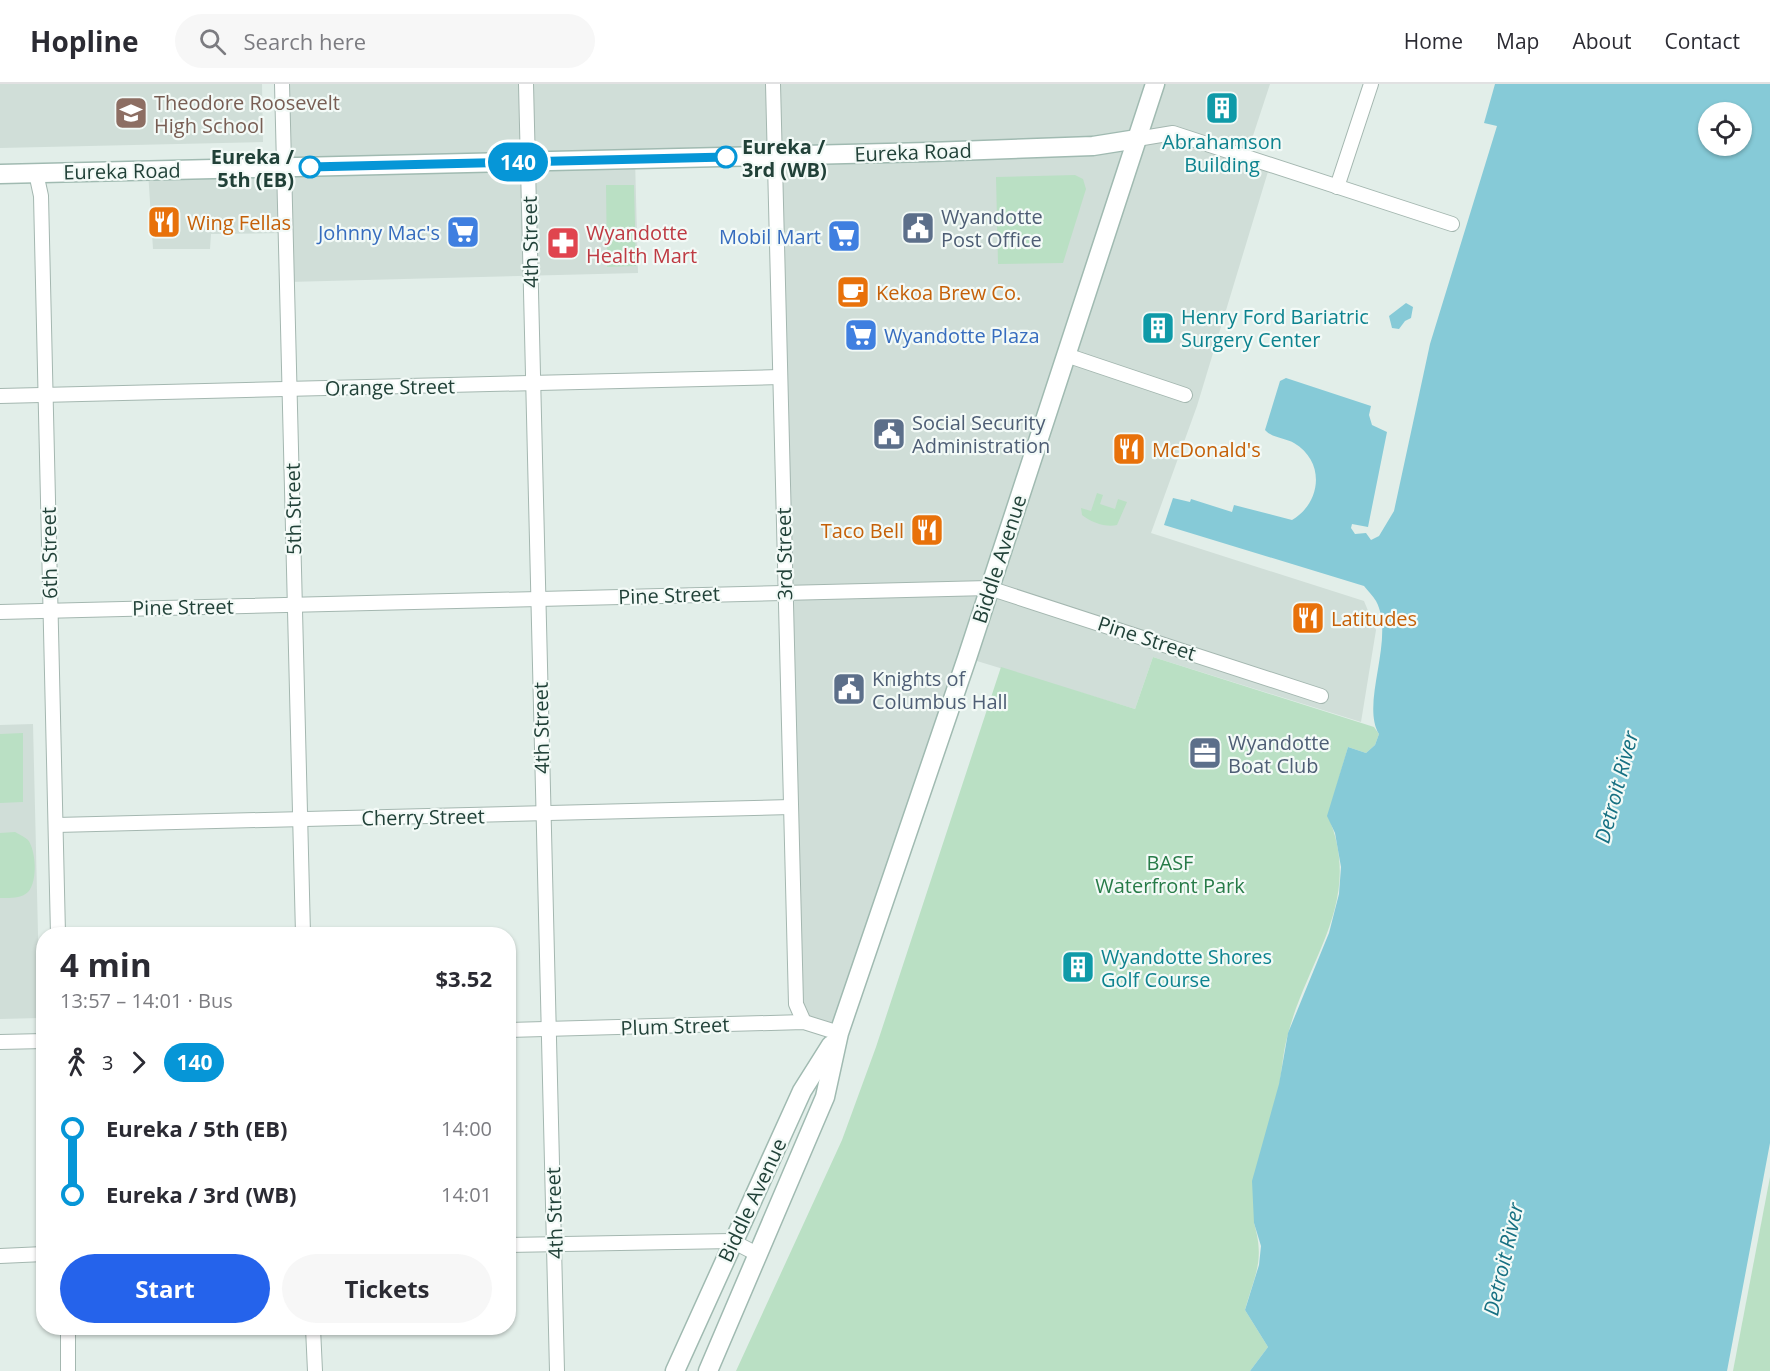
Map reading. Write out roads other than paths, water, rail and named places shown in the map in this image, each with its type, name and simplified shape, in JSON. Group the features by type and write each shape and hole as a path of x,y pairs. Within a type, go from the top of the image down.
{"main road":[{"name":"Biddle Avenue","path":"708,1371 825,1097 839,1033 1155,84"},
{"name":"Eureka Road","path":"0,174 774,156 1093,146 1137,139"},
{"name":"Biddle Avenue","path":"675,1371 802,1091 839,1033"}],"street":[{"name":"5th Street","path":"282,84 303,927"},
{"name":"4th Street","path":"526,84 557,1371"},
{"name":"3rd Street","path":"773,84 795,1004 804,1022"},
{"path":"1337,187 1371,84"},
{"name":"Eureka Road","path":"1137,139 1173,133 1452,224"},
{"name":"6th Street","path":"36,173 41,196 58,927"},
{"path":"1066,355 1185,395"},
{"name":"Orange Street","path":"0,396 780,377"},
{"name":"Pine Street","path":"0,612 989,588 1024,597 1321,696"},
{"name":"Cherry Street","path":"56,825 791,807"},
{"name":"Plum Street","path":"516,1030 804,1022 839,1033"},
{"path":"0,1042 36,1041"},
{"path":"516,1245 732,1241 759,1255"},
{"path":"0,1256 36,1254"},
{"path":"68,1335 68,1371"},
{"path":"313,1335 315,1371"}],"water":[{"name":"Detroit River","path":"1495,84 1770,84 1770,1143 1727,1371 1250,1371 1268,1347 1245,1310 1259,1265 1261,1246 1254,1223 1252,1181 1279,1084 1288,1033 1329,933 1339,894 1341,867 1335,833 1327,816 1348,747 1366,753 1375,745 1379,734 1374,721 1373,705 1381,651 1381,616 1376,601 1364,586 1164,525 1173,498 1190,502 1191,499 1232,512 1234,505 1292,520 1302,513 1314,493 1316,482 1311,461 1294,443 1271,435 1265,430 1280,381 1286,378 1371,406 1369,415 1372,425 1387,432 1368,527 1352,524 1351,528 1355,534 1366,533 1371,540 1379,536 1394,511 1430,344 1497,126 1484,123"},
{"path":"1406,303 1413,307 1411,318 1405,321 1399,329 1392,328 1389,316"}],"place":[{"name":"Abrahamson Building","path":"1222,108"},
{"name":"Theodore Roosevelt High School","path":"131,113"},
{"name":"Eureka / 3rd (WB)","path":"726,157"},
{"name":"Eureka / 5th (EB)","path":"310,167"},
{"name":"Wing Fellas","path":"164,222"},
{"name":"Wyandotte Post Office","path":"918,228"},
{"name":"Johnny Mac's","path":"463,232"},
{"name":"Mobil Mart","path":"844,236"},
{"name":"Wyandotte Health Mart","path":"563,243"},
{"name":"Kekoa Brew Co.","path":"853,292"},
{"name":"Henry Ford Bariatric Surgery Center","path":"1158,328"},
{"name":"Wyandotte Plaza","path":"861,335"},
{"name":"Social Security Administration","path":"889,434"},
{"name":"McDonald's","path":"1129,449"},
{"name":"Taco Bell","path":"927,530"},
{"name":"Latitudes","path":"1308,618"},
{"name":"Knights of Columbus Hall","path":"849,689"},
{"name":"Wyandotte Boat Club","path":"1205,753"},
{"name":"Wyandotte Shores Golf Course","path":"1078,967"}],"park label":[{"name":"BASF Waterfront Park","path":"1170,874"}]}
